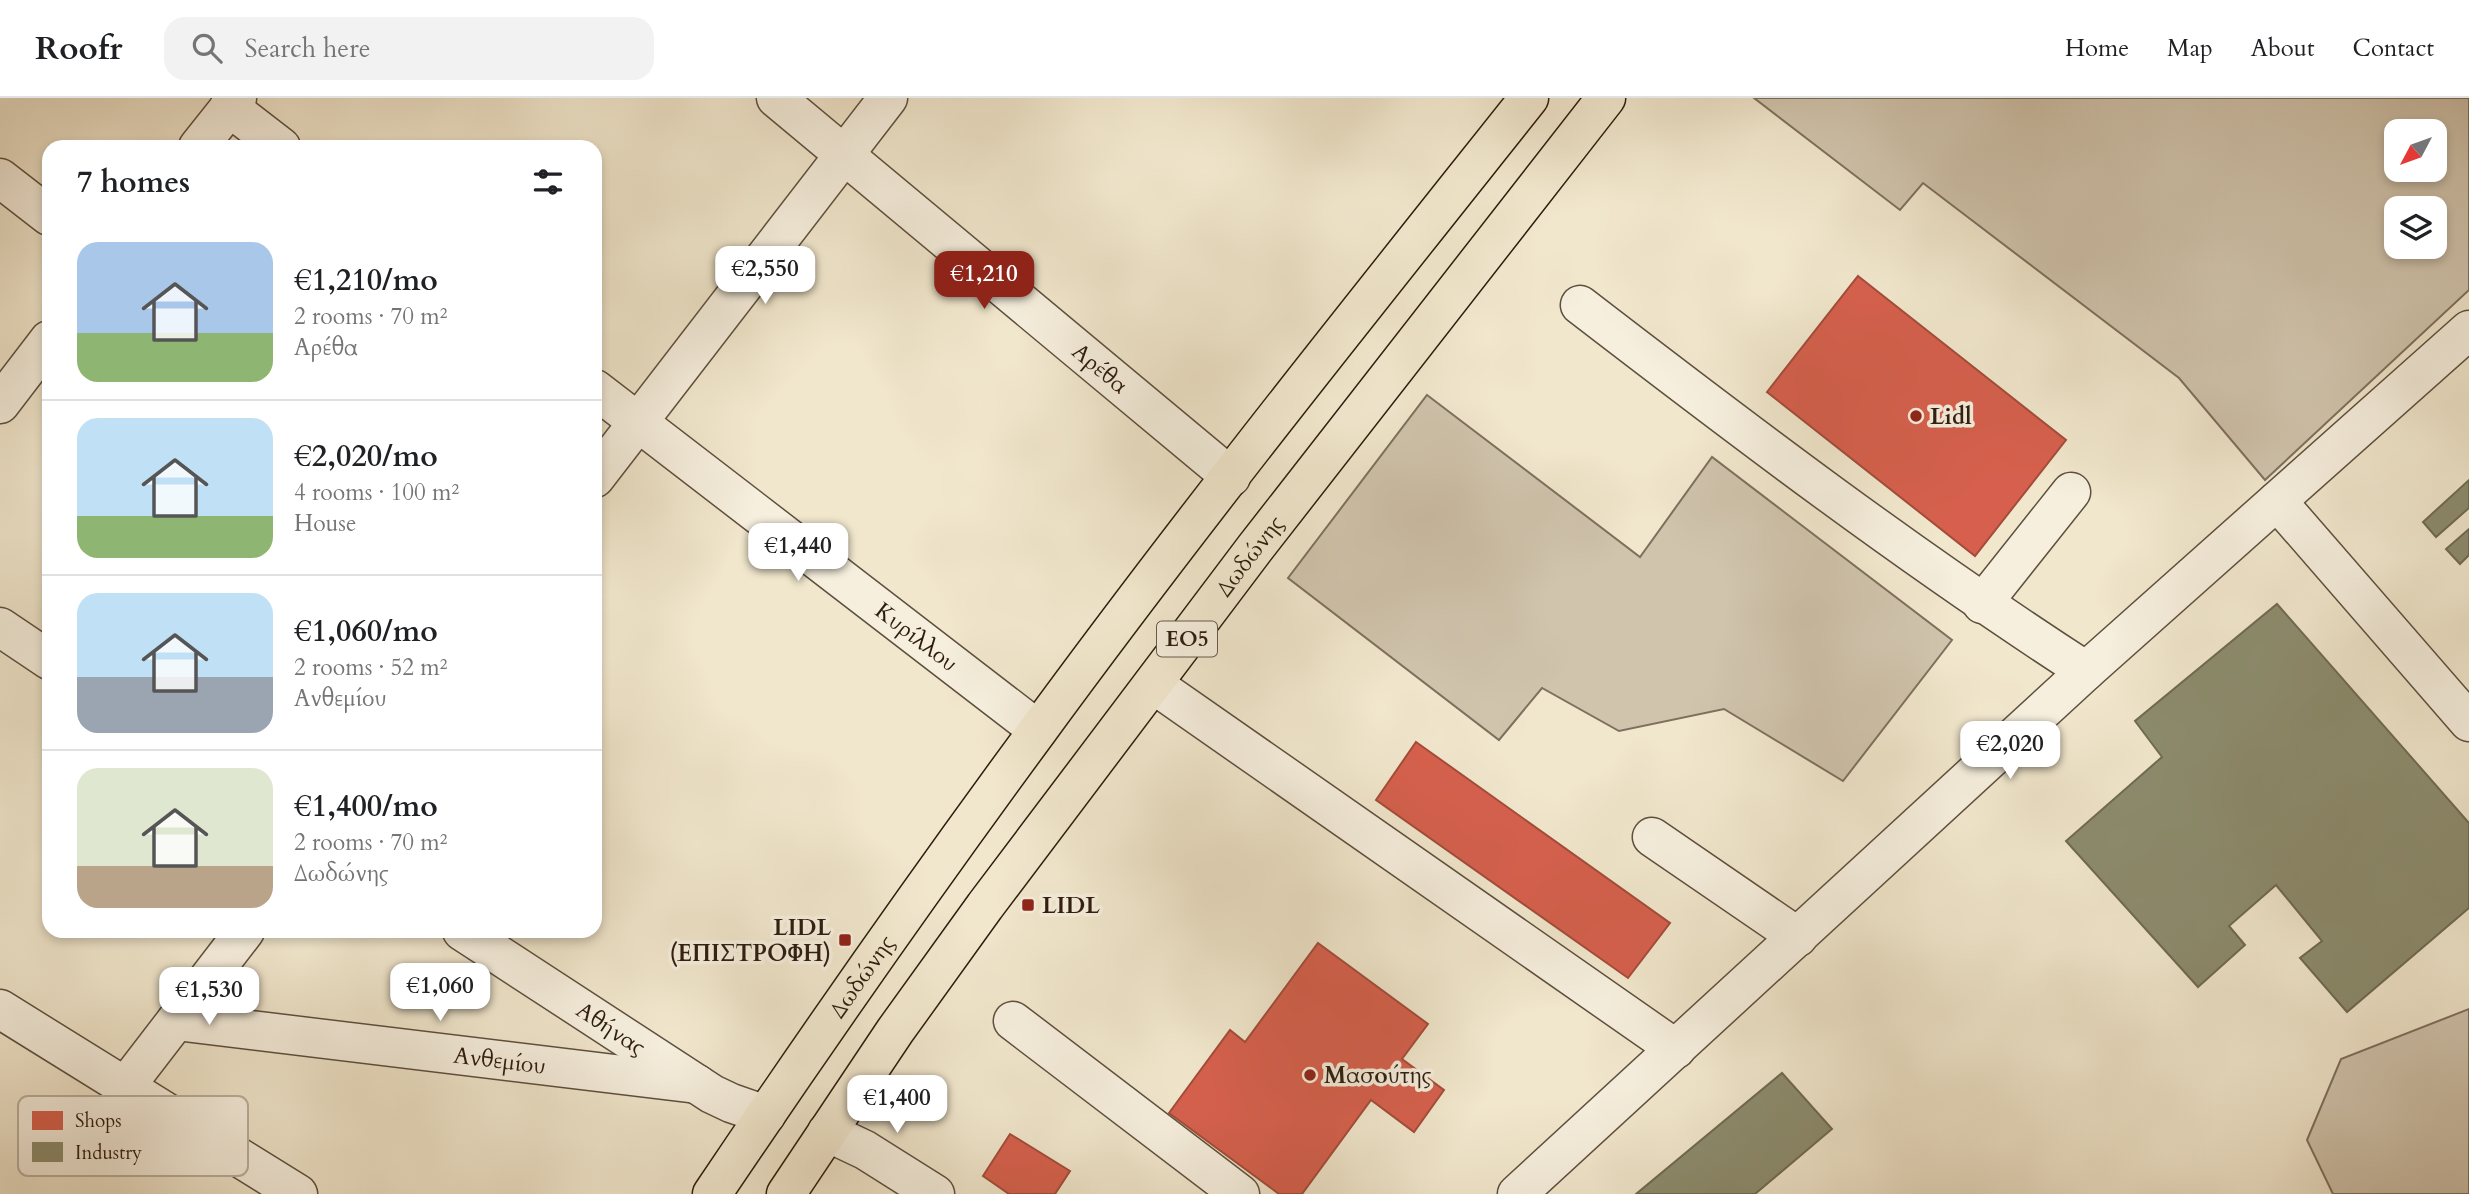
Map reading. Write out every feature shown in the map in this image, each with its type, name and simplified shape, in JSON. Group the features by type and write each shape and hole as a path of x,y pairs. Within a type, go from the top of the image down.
{"main road":[{"name":"Δωδώνης","path":"712,1194 1038,730 1231,477 1529,98"},
{"name":"Δωδώνης","path":"786,1194 895,1031 977,918 1255,548 1606,98"}],"street":[{"name":"Αρέθα","path":"776,98 1231,477"},
{"path":"602,469 888,98"},
{"path":"204,140 233,103 273,140"},
{"path":"0,178 42,211"},
{"path":"1580,305 1703,400 1982,604 2086,671"},
{"path":"1517,1194 2086,671 2469,330"},
{"path":"0,404 42,349"},
{"name":"Κυρίλλου","path":"602,394 1038,730"},
{"path":"1982,604 2071,492"},
{"path":"2277,501 2469,722"},
{"path":"0,627 42,655"},
{"path":"1153,684 1676,1049"},
{"path":"1652,837 1798,937"},
{"path":"125,1087 241,938"},
{"name":"Αθήνας","path":"473,938 697,1084 731,1103 766,1115"},
{"path":"0,1009 140,1096"},
{"name":"Ανθεμίου","path":"176,1021 697,1084"},
{"path":"1013,1021 1240,1194"},
{"path":"827,1132 865,1150 935,1194"},
{"path":"248,1163 298,1194"}],"shaded area":[{"path":"1754,98 2469,98 2469,290 2265,480 2179,378 1923,183 1900,210"},
{"path":"1427,395 1640,557 1712,457 1952,640 1843,781 1724,709 1619,731 1542,688 1499,740 1288,578"},
{"path":"2469,1009 2469,1194 2333,1194 2307,1140 2341,1059"}],"building: Shops":[{"name":"Lidl","path":"1858,276 2066,440 1975,556 1767,392"},
{"path":"1416,742 1670,923 1628,978 1376,800"},
{"name":"Μασούτης","path":"1318,943 1428,1024 1402,1059 1444,1090 1414,1132 1371,1100 1302,1194 1279,1194 1169,1113 1230,1030 1245,1042"},
{"path":"1010,1134 1070,1171 1055,1194 1009,1194 983,1176"}],"building: Industry":[{"path":"2469,480 2469,508 2436,537 2423,522"},
{"path":"2469,529 2469,555 2460,564 2446,549"},
{"path":"2277,604 2469,823 2469,908 2347,1012 2300,958 2322,941 2276,885 2229,926 2245,945 2198,987 2066,841 2162,757 2135,721"},
{"path":"1782,1073 1832,1129 1755,1194 1636,1194"}],"place":[{"name":"Lidl","path":"1916,416"},
{"name":"LIDL","path":"1028,905"},
{"name":"LIDL (ΕΠΙΣΤΡΟΦΗ)","path":"845,940"},
{"name":"Μασούτης","path":"1310,1075"}]}
